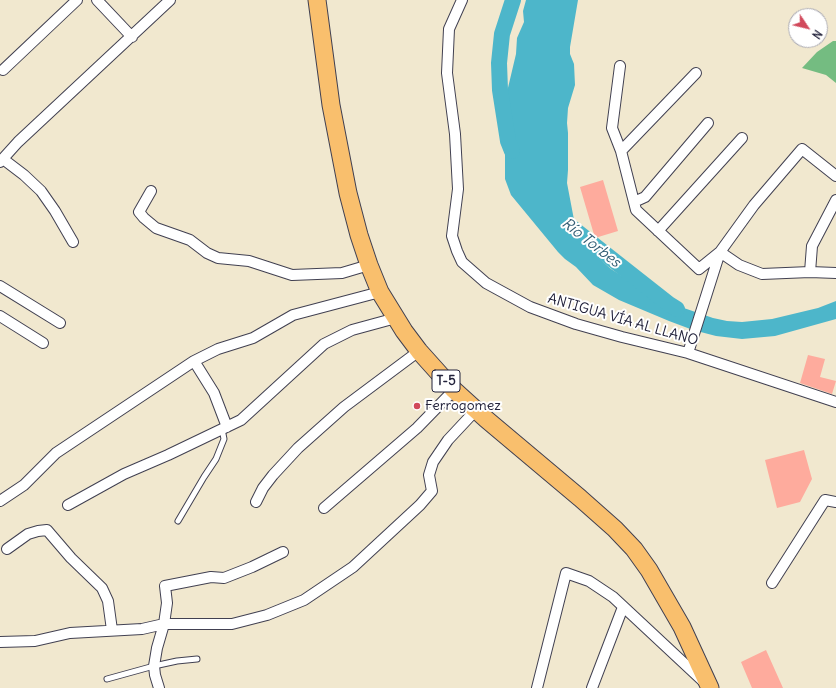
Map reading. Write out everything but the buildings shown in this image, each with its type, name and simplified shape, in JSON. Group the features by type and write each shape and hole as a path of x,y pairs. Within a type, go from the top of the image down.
{"highway":[{"name":"T-5","path":"317,0 331,105 348,193 359,235 380,292 419,351 454,390 580,498 634,548 649,570 682,627 709,687"}],"street":[{"path":"3,70 77,0"},
{"path":"97,0 132,37"},
{"path":"73,242 55,211 41,191 24,175 2,161 18,142 170,0"},
{"name":"ANTIGUA VÍA AL LLANO","path":"462,0 449,29 447,73 455,134 458,189 452,236 462,262 486,283 530,308 576,324 688,353 836,402"},
{"path":"620,66 612,128 621,150 636,210 699,269 720,252 754,205 802,149 836,176"},
{"path":"621,150 696,72"},
{"path":"634,202 645,197 708,123"},
{"path":"658,232 742,138"},
{"path":"151,191 139,212 144,218 156,228 190,240 207,253 218,258 249,261 292,275 342,273 369,265"},
{"path":"810,272 812,246 836,200"},
{"path":"688,353 720,252"},
{"path":"720,252 739,265 762,274 810,272 836,273"},
{"path":"0,286 60,323"},
{"path":"0,501 24,484 56,453 194,361 218,349 253,338 293,315 380,292"},
{"path":"0,316 43,343"},
{"path":"68,505 124,474 241,420 274,388 324,344 352,330 396,318"},
{"path":"256,502 263,488 273,475 298,448 344,407 419,351"},
{"path":"194,361 214,393 225,428"},
{"path":"324,508 417,428 454,390"},
{"path":"0,642 35,641 70,633 142,629 164,624 232,624 267,615 298,602 353,567 420,505 432,491 429,476 434,462 448,440 476,410"},
{"path":"772,583 825,500 836,502"},
{"path":"7,549 28,534 47,530 71,558 102,588 108,601 112,630"},
{"path":"159,688 154,666 157,648 164,624 167,603 165,586 210,577 224,578 252,567 283,552"},
{"path":"537,688 566,573 589,581 613,596 709,687"},
{"path":"592,688 623,607"}],"lane":[{"path":"178,521 216,459 224,439 225,428"},
{"path":"107,679 154,666 177,661 197,659"}],"green space":[{"path":"836,41 836,83 826,75 802,68 817,52 823,48 828,48 828,44"}],"water":[{"path":"526,0 578,0 570,47 570,54 574,64 575,85 568,108 567,183 575,225 593,253 611,269 644,290 675,305 713,318 742,322 772,319 818,308 836,301 836,319 775,336 742,339 716,336 693,330 619,300 593,285 576,267 558,252 511,195 505,179 505,141 508,110 507,92 516,54 517,38 524,22 523,11"}],"waterway":[{"name":"Río Torbes","path":"512,151 508,141 500,90 499,63 502,34 513,0"},
{"name":"Río Torbes","path":"566,223 677,309"}],"place":[{"name":"Ferrogomez","path":"417,406"}]}
